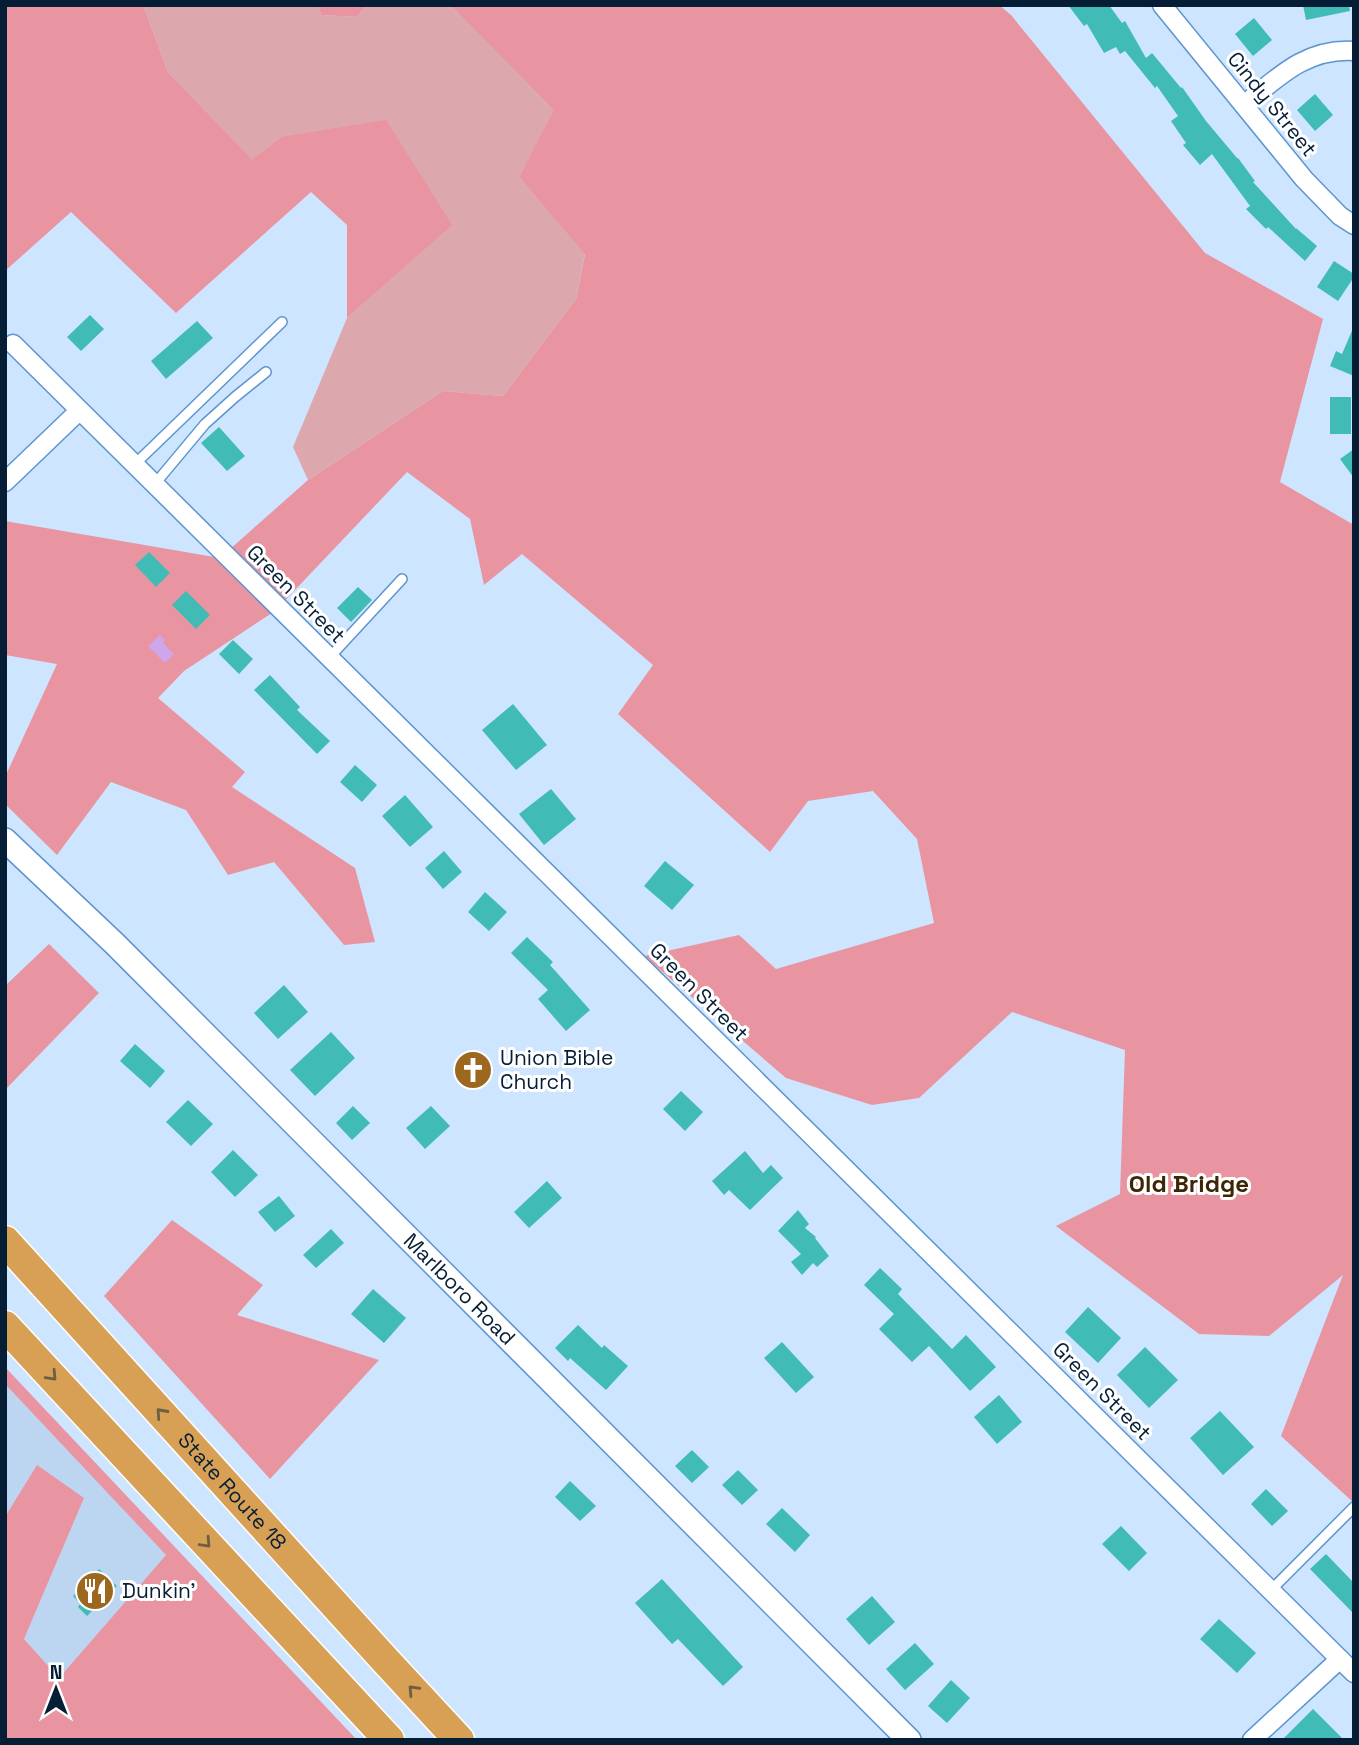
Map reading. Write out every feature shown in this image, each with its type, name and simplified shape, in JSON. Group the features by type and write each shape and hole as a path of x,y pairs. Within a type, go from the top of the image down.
{"highway":[{"name":"State Route 18","path":"5,1241 459,1740"},
{"path":"5,1326 389,1740"}],"street":[{"name":"Cindy Street","path":"1163,5 1304,179 1340,216 1354,225"},
{"path":"1244,105 1283,73 1312,56 1339,50 1354,51"},
{"name":"Green Street","path":"13,344 1354,1673"},
{"path":"5,482 79,411"},
{"name":"Marlboro Road","path":"5,840 123,953 909,1740"},
{"path":"1252,1740 1340,1659"}],"lane":[{"path":"134,465 282,322"},
{"path":"154,485 205,424 267,372"},
{"path":"328,658 402,579"},
{"path":"1271,1591 1354,1507"}],"shaded area":[{"path":"5,5 143,5 168,72 252,160 281,137 386,120 452,225 347,318 347,225 311,192 176,313 71,212 5,271"},
{"path":"143,5 318,5 321,15 357,17 367,5 450,5 555,110 519,177 585,253 576,299 503,396 443,391 308,480 293,447 347,318 451,225 281,137 252,161 168,72"},
{"path":"318,5 367,5 357,17 321,15"},
{"path":"450,5 999,5 1011,15 1205,253 1323,319 1280,482 1354,525 1354,1503 1281,1436 1343,1275 1269,1336 1199,1334 1056,1226 1120,1194 1125,1050 1012,1012 919,1098 872,1105 786,1078 644,956 739,935 776,969 934,923 917,839 873,791 808,801 770,852 618,714 653,665 522,554 484,585 470,519 407,472 275,611 184,671 158,698 245,772 232,787 355,868 375,942 344,945 274,862 228,875 186,810 111,782 57,855 5,804 5,777 57,664 5,655 5,521 220,558 308,480 443,391 503,396 576,299 585,254 519,177 554,110"},
{"path":"160,635 165,640 163,643 174,654 165,663 148,646"},
{"path":"49,944 99,993 5,1090 5,986"},
{"path":"172,1220 263,1285 237,1315 379,1360 270,1479 104,1296"},
{"path":"5,1367 357,1740 5,1740 5,1517 37,1465 84,1498 24,1639 59,1678 166,1555 5,1384"},
{"path":"5,1384 166,1555 59,1678 24,1639 84,1498 5,1517"}],"building":[{"path":"1068,5 1109,5 1122,23 1125,21 1146,58 1152,53 1238,158 1255,181 1253,182 1296,229 1317,246 1305,261 1246,209 1250,206 1212,154 1200,165 1183,145 1186,143 1171,121 1178,116 1157,86 1155,88 1125,51 1120,54 1116,47 1104,53 1087,24 1084,26"},
{"path":"1303,5 1349,5 1350,11 1306,20"},
{"path":"1254,18 1272,40 1253,56 1235,34"},
{"path":"1315,94 1333,115 1315,131 1297,110"},
{"path":"1334,261 1354,274 1338,301 1317,287"},
{"path":"90,315 104,329 81,351 67,337"},
{"path":"197,321 213,338 166,379 151,361"},
{"path":"1354,326 1354,376 1330,366 1336,351 1342,354"},
{"path":"1330,397 1351,397 1351,434 1330,434"},
{"path":"219,427 245,456 227,471 201,443"},
{"path":"1354,449 1354,478 1340,459"},
{"path":"149,552 170,573 156,587 135,565"},
{"path":"358,587 372,600 351,622 337,608"},
{"path":"186,591 210,615 196,629 172,605"},
{"path":"233,640 253,659 239,674 219,654"},
{"path":"270,675 300,707 297,710 330,741 317,754 254,690"},
{"path":"513,704 547,745 516,770 482,730"},
{"path":"355,765 377,785 362,802 340,782"},
{"path":"551,789 576,819 544,845 519,814"},
{"path":"405,795 433,827 410,847 382,816"},
{"path":"444,851 462,872 443,889 425,868"},
{"path":"665,861 694,885 672,910 644,886"},
{"path":"485,892 507,912 489,931 468,912"},
{"path":"527,937 553,962 550,965 590,1010 566,1031 538,999 548,990 511,953"},
{"path":"284,985 308,1012 278,1039 254,1013"},
{"path":"331,1032 355,1058 315,1096 290,1070"},
{"path":"135,1044 165,1071 150,1088 120,1061"},
{"path":"681,1091 703,1112 685,1131 663,1109"},
{"path":"188,1100 213,1124 191,1146 166,1122"},
{"path":"353,1106 370,1123 352,1140 336,1123"},
{"path":"431,1106 450,1126 425,1149 406,1128"},
{"path":"233,1150 258,1175 235,1197 211,1172"},
{"path":"745,1151 763,1173 771,1165 783,1178 750,1210 729,1190 724,1195 712,1181"},
{"path":"547,1181 562,1198 529,1228 514,1212"},
{"path":"279,1196 295,1216 275,1232 258,1212"},
{"path":"798,1210 809,1224 805,1228 816,1237 829,1256 817,1267 813,1263 802,1275 791,1262 801,1254 778,1231"},
{"path":"331,1229 344,1243 316,1268 303,1255"},
{"path":"880,1268 902,1289 898,1294 952,1349 966,1335 996,1367 970,1391 929,1346 912,1362 879,1329 894,1314 864,1285"},
{"path":"373,1289 406,1318 384,1343 351,1314"},
{"path":"1088,1307 1121,1338 1098,1363 1065,1332"},
{"path":"578,1325 602,1348 604,1345 628,1366 606,1390 555,1348"},
{"path":"782,1342 814,1377 796,1393 764,1358"},
{"path":"1145,1347 1178,1380 1149,1408 1117,1375"},
{"path":"999,1395 1022,1422 997,1444 974,1417"},
{"path":"1220,1411 1254,1447 1223,1475 1190,1438"},
{"path":"692,1450 709,1467 692,1483 675,1466"},
{"path":"738,1470 758,1490 742,1505 722,1485"},
{"path":"570,1481 596,1506 580,1521 555,1497"},
{"path":"1266,1489 1288,1511 1272,1526 1251,1504"},
{"path":"782,1508 810,1535 795,1552 766,1524"},
{"path":"1121,1526 1147,1553 1129,1571 1102,1544"},
{"path":"1326,1554 1354,1583 1354,1614 1310,1569"},
{"name":"Dunkin'","path":"99,1569 117,1586 87,1616 78,1607 80,1604 73,1596"},
{"path":"662,1579 743,1667 723,1686 678,1639 672,1644 635,1603"},
{"path":"872,1596 895,1622 869,1645 846,1619"},
{"path":"1219,1619 1256,1653 1237,1673 1200,1639"},
{"path":"915,1643 934,1664 905,1690 886,1669"},
{"path":"951,1680 970,1698 947,1723 928,1706"},
{"path":"1313,1709 1344,1740 1282,1740"}],"place":[{"name":"Union Bible Church","path":"473,1070"},
{"name":"Dunkin'","path":"95,1591"}],"district":[{"name":"Old Bridge","path":"1189,1184"}]}
